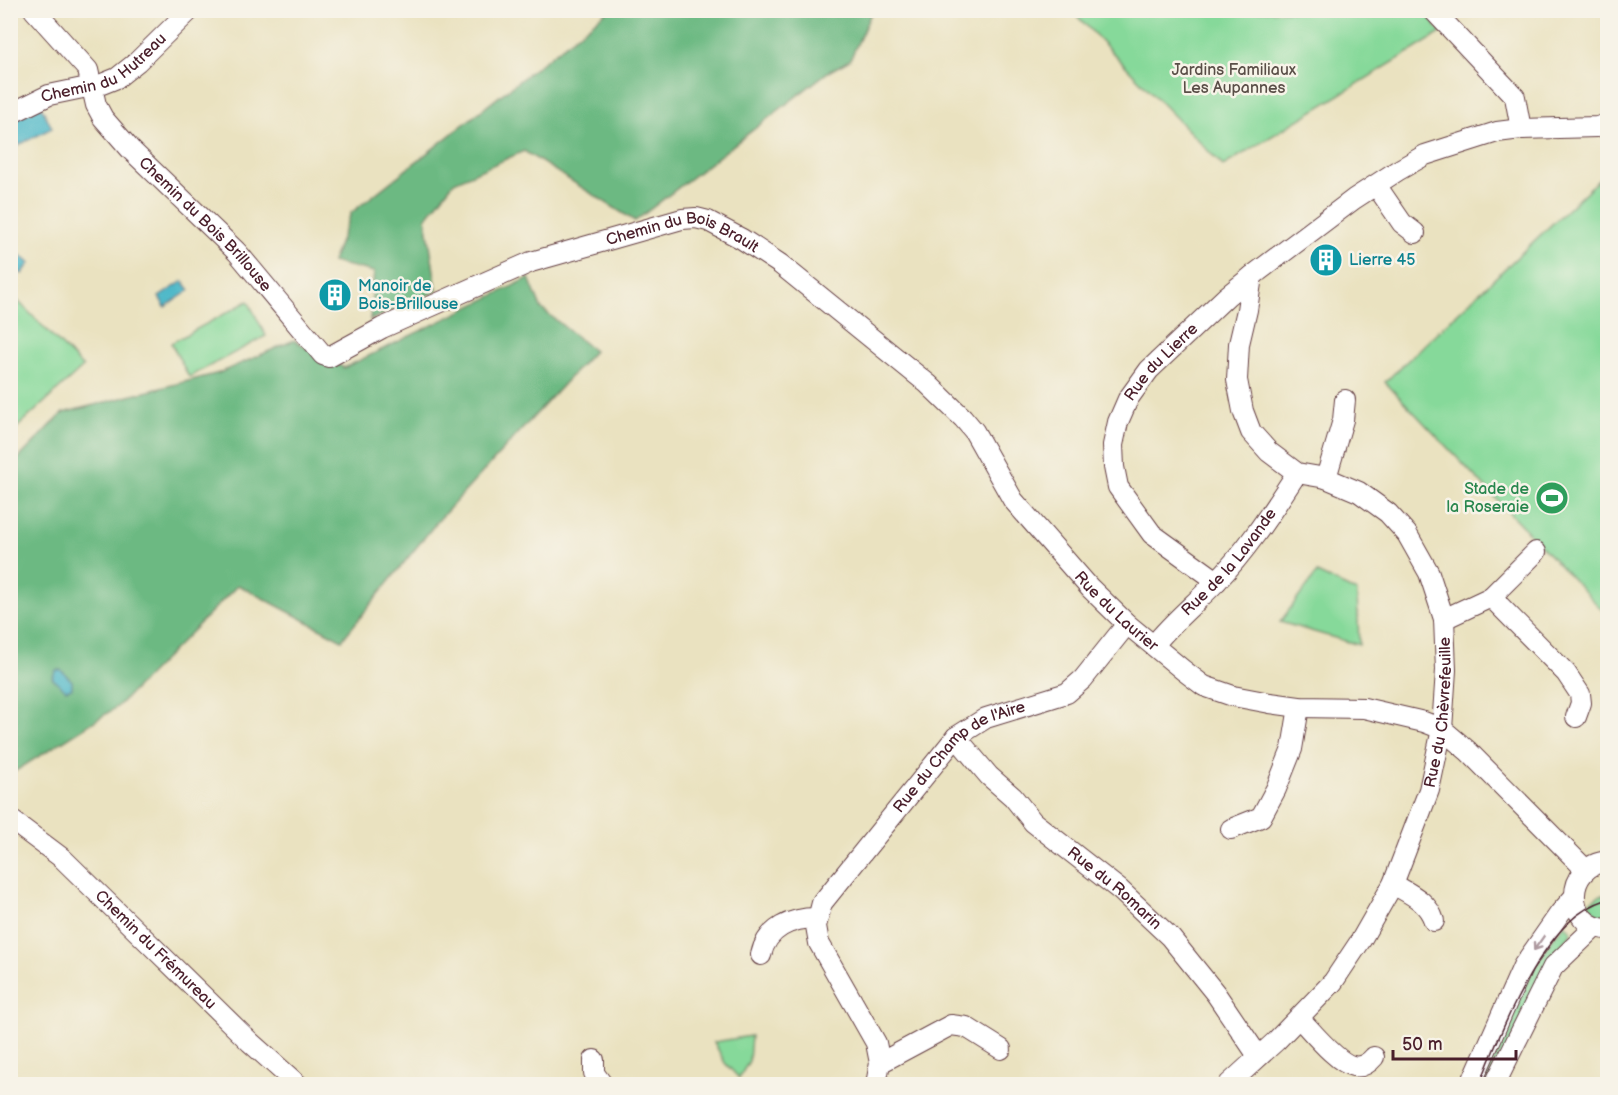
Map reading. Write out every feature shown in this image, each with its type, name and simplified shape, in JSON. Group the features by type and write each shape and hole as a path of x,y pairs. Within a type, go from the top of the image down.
{"street":[{"name":"Chemin du Bois Brillouse","path":"34,10 88,70 99,113 124,142 237,252 323,355 329,357"},
{"name":"Chemin du Hutreau","path":"10,114 50,95 110,81 126,71 190,10"},
{"path":"1433,10 1515,97 1521,129"},
{"name":"Rue du Lierre","path":"1217,581 1152,534 1118,487 1113,445 1118,422 1128,399 1149,370 1227,296 1252,276 1376,185 1425,155 1470,140 1521,129 1597,127 1608,124"},
{"path":"1376,185 1402,223 1415,233"},
{"name":"Chemin du Bois Brault","path":"329,357 382,328 531,262 682,219 696,218 708,221 742,239 780,264 809,287 928,384 963,418 983,446"},
{"name":"Rue du Chèvrefeuille","path":"1229,1084 1299,1018 1337,976 1393,884 1429,790 1442,729 1446,670 1444,620 1430,573 1407,534 1388,513 1359,492 1326,478 1297,473 1269,452 1251,432 1243,411 1238,380 1239,344 1252,276"},
{"path":"1326,478 1343,420 1345,400"},
{"name":"Rue du Laurier","path":"983,446 1013,500 1090,588 1127,624 1204,686 1233,696 1270,704 1364,708 1424,722 1442,729 1468,751 1586,870"},
{"name":"Rue de la Lavande","path":"1155,645 1165,631 1217,581 1260,529 1297,473"},
{"path":"1444,620 1491,597 1536,552"},
{"path":"1491,597 1566,673 1580,694 1581,703 1576,717"},
{"name":"Rue du Champ de l'Aire","path":"817,918 827,894 956,737 986,718 1067,693 1083,678 1127,624"},
{"path":"1231,829 1261,816 1276,789 1292,749 1299,707"},
{"name":"Rue du Romarin","path":"956,737 989,776 1013,796 1033,822 1120,890 1170,937 1216,994 1258,1056"},
{"name":"Chemin du Frémureau","path":"10,819 62,858 249,1042 297,1084"},
{"path":"1471,1084 1523,966 1574,897 1579,878 1594,864 1608,861"},
{"path":"1393,884 1425,903 1434,921"},
{"path":"1495,1084 1553,967 1601,928 1579,913 1574,897"},
{"path":"761,955 764,943 773,932 799,918 817,918 817,933 823,952 876,1043 880,1063 876,1084"},
{"path":"1299,1018 1339,1058 1350,1065 1361,1066 1374,1057"},
{"path":"880,1063 951,1025 966,1027 1000,1049"},
{"path":"594,1060 594,1073 602,1084"}],"green space":[{"path":"609,10 872,11 850,60 828,72 635,221 524,151 454,182 426,218 437,291 370,320 374,272 332,262 351,213"},
{"name":"Jardins Familiaux Les Aupannes","path":"1072,11 1424,11 1441,33 1223,166"},
{"name":"Stade de la Roseraie","path":"1607,172 1607,615 1385,382"},
{"path":"529,278 541,308 594,351 436,523 342,640 238,585 117,707 11,774 11,466 63,413 219,373 294,340 344,368"},
{"path":"11,294 83,367 11,433"},
{"path":"248,301 266,336 189,377 171,343"},
{"path":"1317,573 1357,592 1359,645 1280,622"},
{"path":"1600,895 1607,895 1607,918 1597,914 1588,903"},
{"path":"1565,924 1572,932 1554,956 1490,1084 1478,1084 1526,980"},
{"path":"751,1036 749,1061 739,1078 725,1063 714,1042"}],"water":[{"path":"41,106 52,128 11,149 11,122"},
{"path":"12,249 30,263 22,274 11,266"},
{"path":"183,281 190,290 165,307 159,297"},
{"path":"56,670 61,670 72,681 72,688 66,690 52,678"}],"tram line":[{"path":"1480,1084 1506,1021 1528,977 1541,957 1572,919 1586,909 1608,899"}],"place":[{"name":"Lierre 45","path":"1326,260"},
{"name":"Manoir de Bois-Brillouse","path":"335,295"},
{"name":"Stade de la Roseraie","path":"1552,498"}]}
